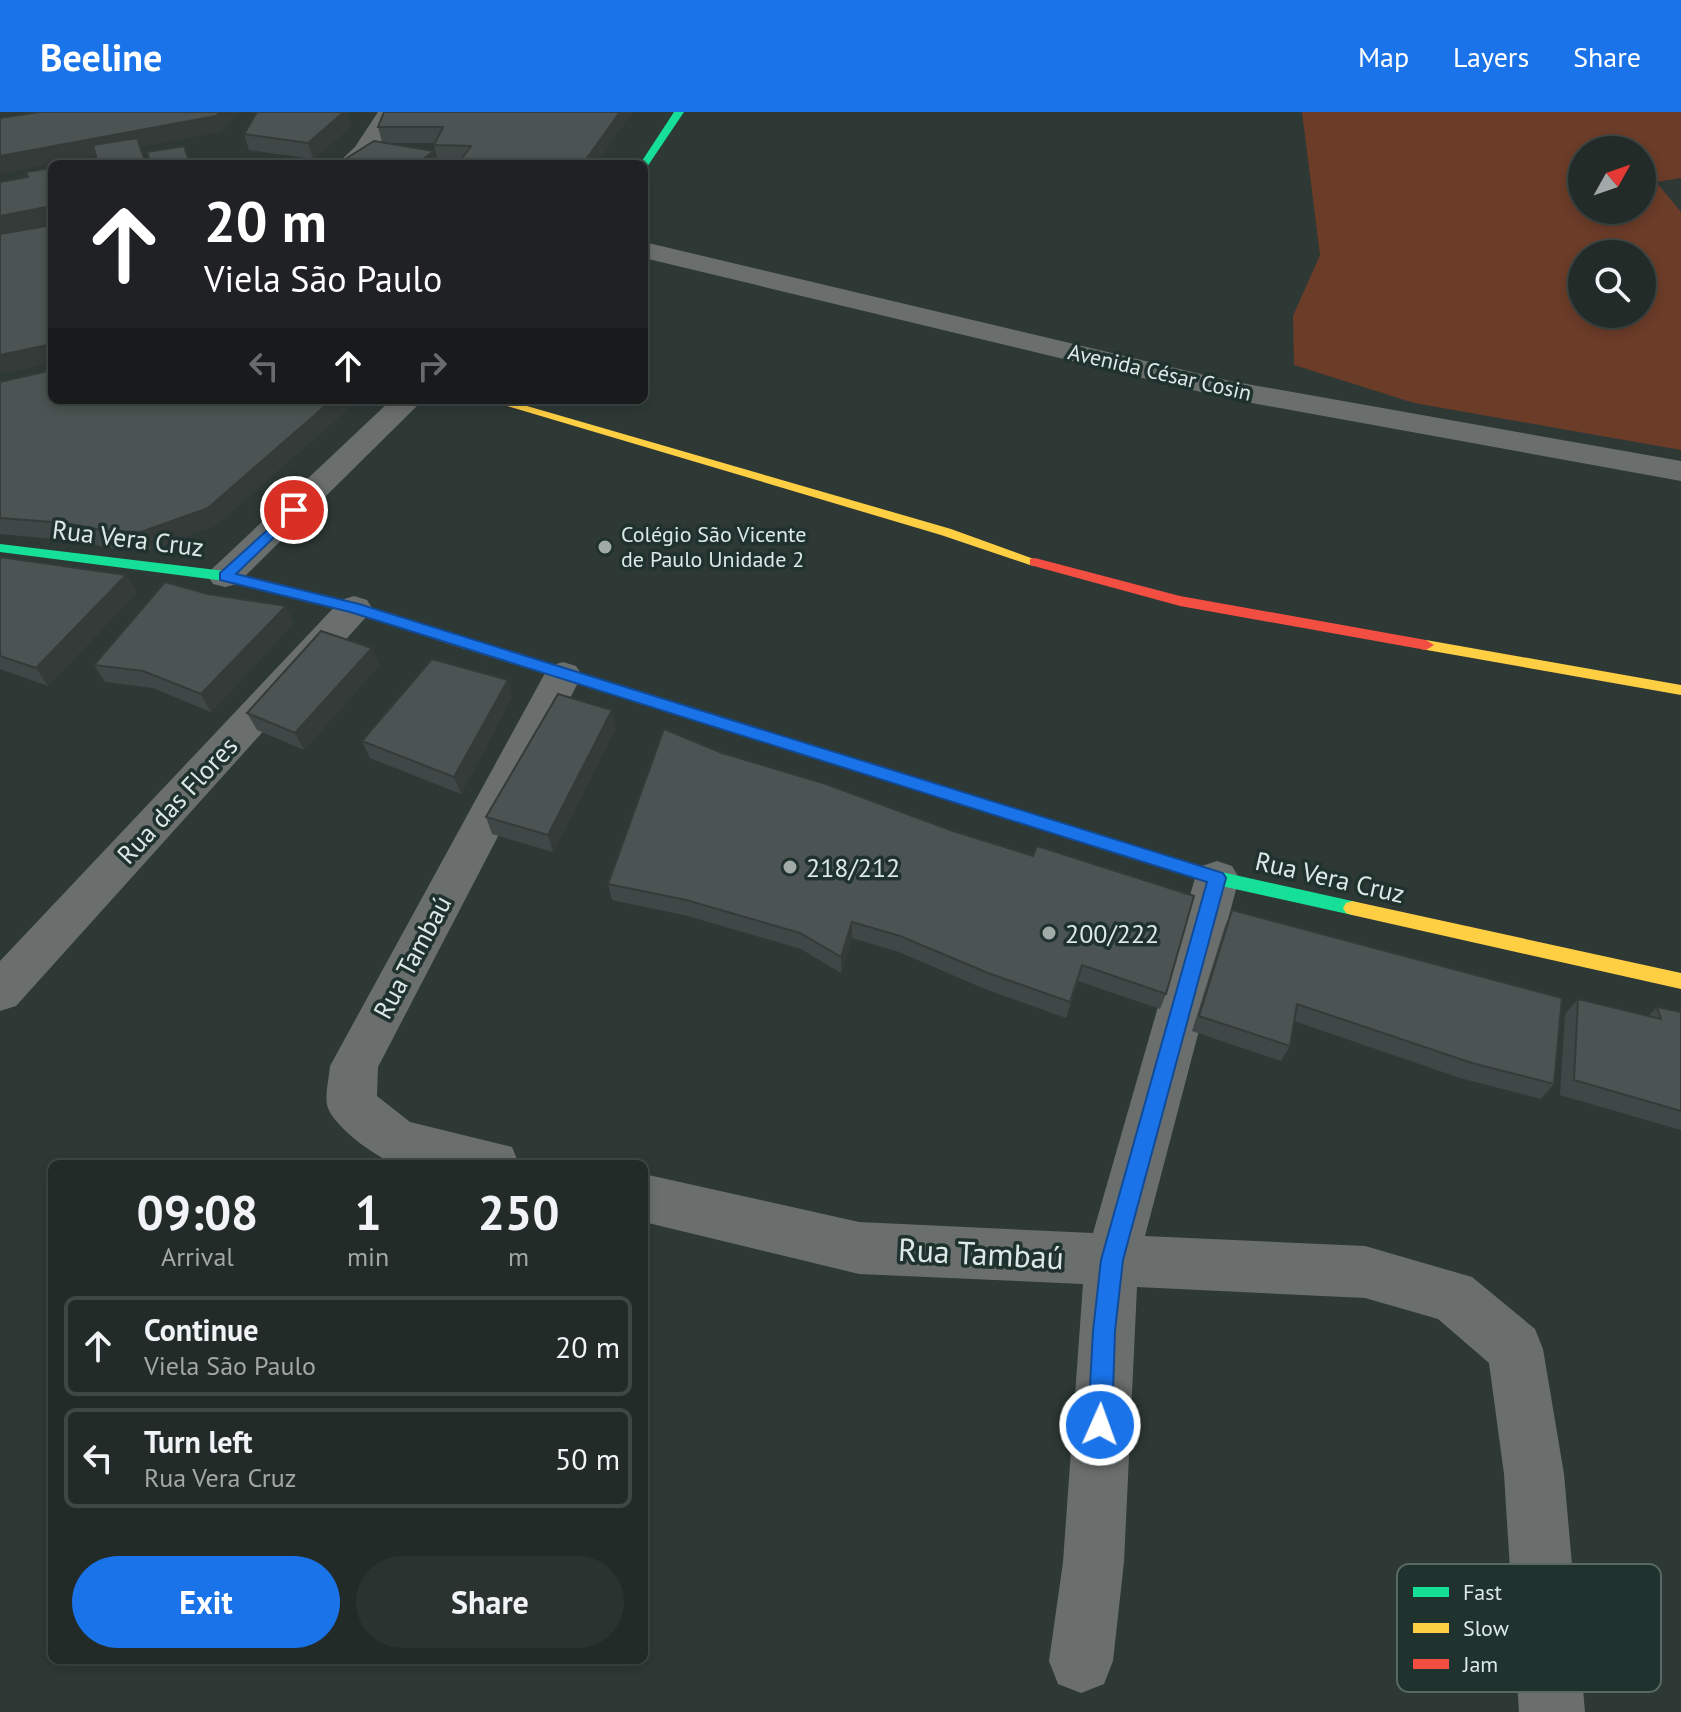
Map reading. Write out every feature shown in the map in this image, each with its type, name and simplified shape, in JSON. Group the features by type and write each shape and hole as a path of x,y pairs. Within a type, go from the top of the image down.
{"street":[{"path":"354,160 364,152 389,112"},
{"path":"647,160 679,112"},
{"name":"Avenida César Cosin","path":"648,251 1230,390 1681,471"},
{"path":"225,576 404,404"},
{"path":"507,404 946,532 1087,580 1169,599 1681,690"},
{"name":"Rua Vera Cruz","path":"0,548 225,576 354,608 1217,878 1681,981"},
{"name":"Rua das Flores","path":"0,992 354,608"},
{"name":"Rua Tambaú","path":"476,1160 397,1142 352,1105 354,1066 563,675"},
{"path":"1081,1661 1096,1553 1104,1331 1112,1260 1217,878"},
{"name":"Rua Tambaú","path":"648,1199 859,1248 1365,1272 1453,1296 1515,1349 1534,1474 1541,1564"},
{"name":"Rua Tambaú","path":"1550,1692 1552,1712"}],"shaded area":[{"path":"1302,112 1681,112 1681,178 1656,182 1681,212 1681,450 1414,403 1294,365 1293,316 1320,255"}],"building":[{"path":"39,112 220,112 216,116 0,156 0,118"},
{"path":"257,112 344,112 308,143 244,134"},
{"path":"384,112 620,112 584,160 461,160 471,146 434,145 443,127 378,127"},
{"path":"137,138 145,160 97,160 93,145"},
{"path":"374,141 434,151 422,160 344,160"},
{"path":"184,146 189,160 150,160 147,152"},
{"path":"48,169 48,207 0,216 0,182 28,177 26,172"},
{"path":"48,226 48,345 0,355 0,234"},
{"path":"48,371 48,404 327,404 208,508 141,532 107,531 65,523 0,518 0,382"},
{"path":"0,557 126,575 36,668 0,656"},
{"path":"165,582 208,594 286,606 201,694 143,671 94,665"},
{"path":"321,631 372,648 295,733 247,713"},
{"path":"432,659 508,680 454,777 362,741"},
{"path":"558,694 612,710 548,835 486,817"},
{"path":"664,729 722,753 826,784 953,831 1033,856 1037,846 1194,896 1166,994 1082,965 1070,1002 988,973 900,936 852,922 841,957 800,933 686,900 608,884"},
{"path":"1232,910 1562,998 1554,1084 1472,1063 1297,1004 1290,1046 1199,1016"},
{"path":"1578,999 1661,1019 1657,1007 1681,1012 1681,1111 1574,1080"}],"traffic: fast":[{"path":"647,160 679,112"},
{"path":"0,548 225,576 354,608 442,636"},
{"path":"912,783 1217,878 1352,908"}],"traffic: slow":[{"path":"507,404 946,532 1035,562"},
{"path":"442,636 912,783"},
{"path":"1426,645 1681,690"},
{"path":"1352,908 1681,981"}],"traffic: jam":[{"path":"1035,562 1180,601 1426,645"}],"place":[{"name":"Colégio São Vicente de Paulo Unidade 2","path":"605,547"},
{"name":"218/212","path":"790,867"},
{"name":"200/222","path":"1049,933"}],"route":[{"path":"294,510 225,576 354,608 1217,878 1112,1260 1104,1331 1100,1425"}]}
